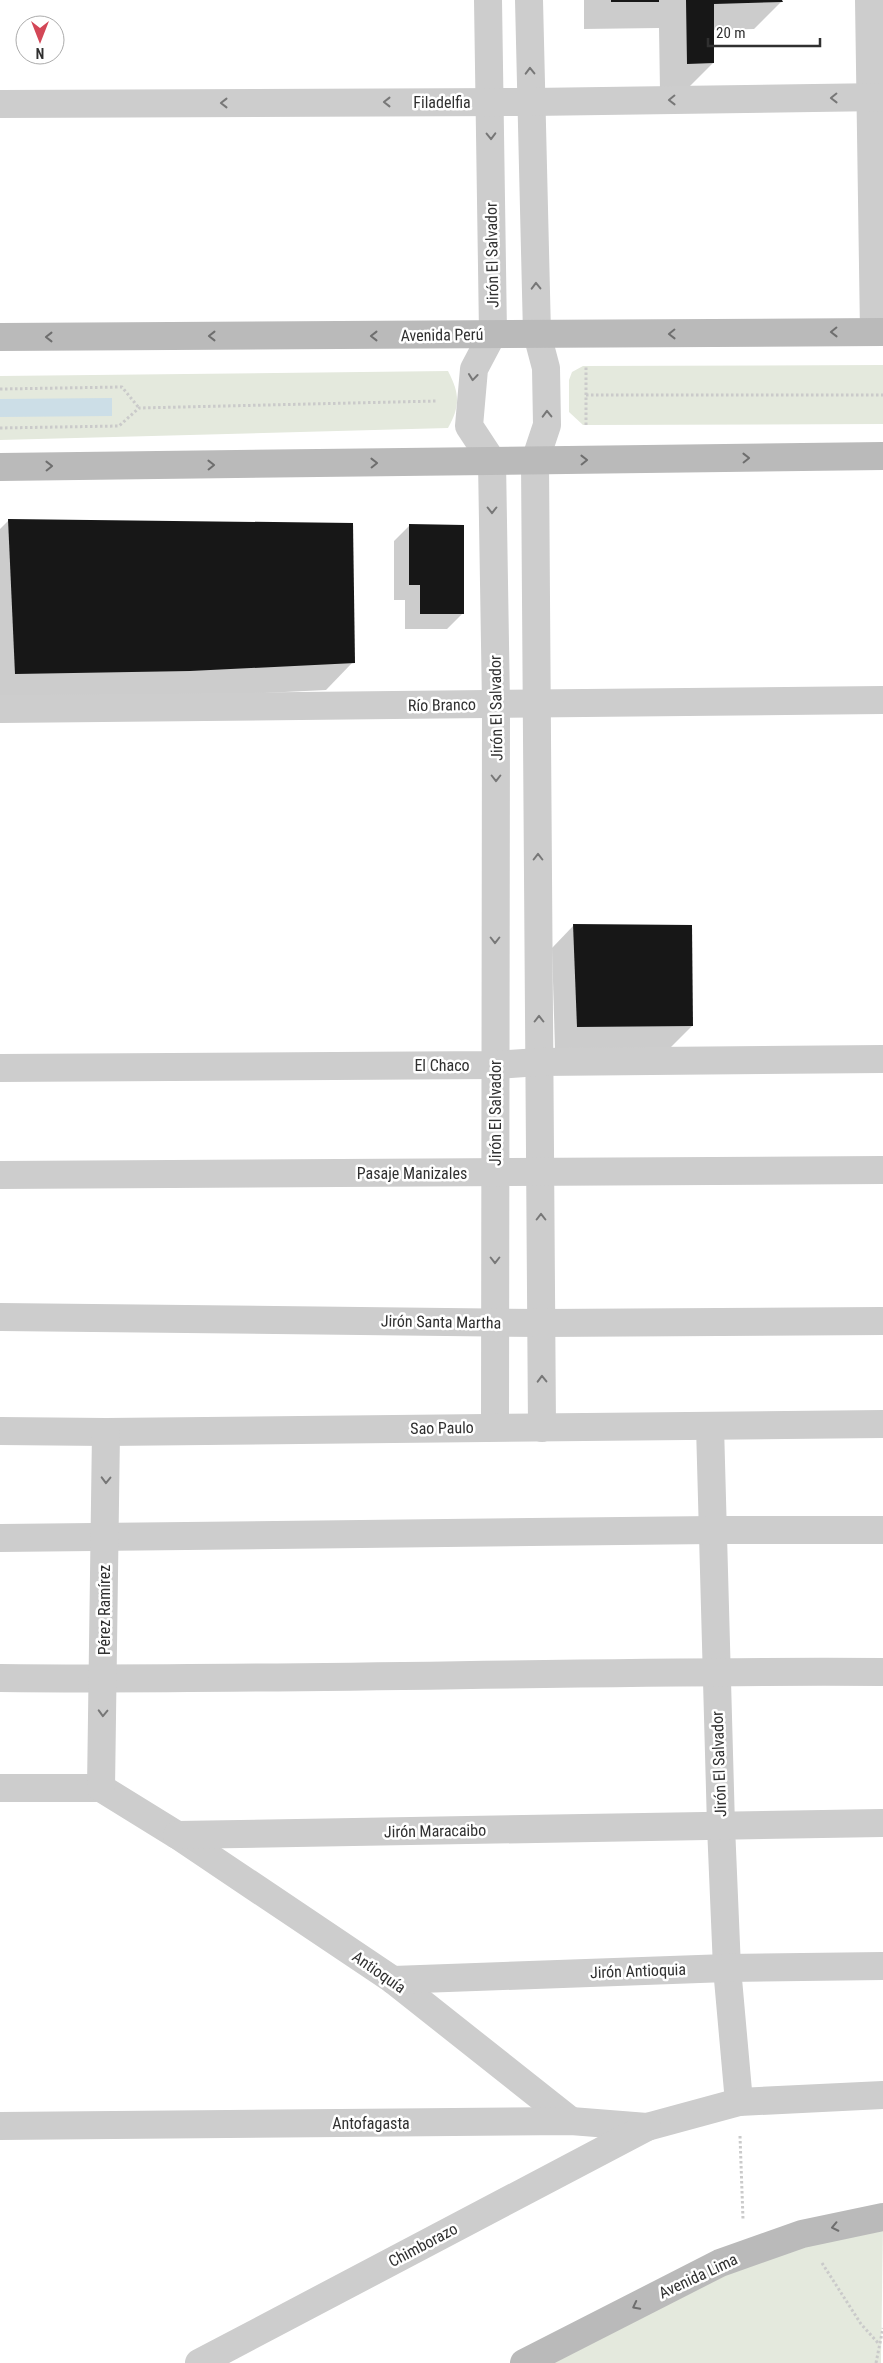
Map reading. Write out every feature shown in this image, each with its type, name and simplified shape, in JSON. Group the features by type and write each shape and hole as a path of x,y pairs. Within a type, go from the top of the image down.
{"main road":[{"name":"Avenida Perú","path":"0,337 440,336 493,333 879,332"},
{"path":"0,467 883,456"},
{"name":"Avenida Lima","path":"524,2363 720,2263 802,2234 883,2217"}],"street":[{"name":"Jirón El Salvador","path":"488,0 493,333 474,369 469,426 492,462 496,704 495,1427"},
{"path":"529,0 537,334 546,368 547,425 535,461 542,1428"},
{"path":"869,0 877,97 879,332"},
{"name":"Filadelfia","path":"0,104 530,102 877,97"},
{"name":"Río Branco","path":"0,709 883,700"},
{"name":"El Chaco","path":"0,1068 495,1065 539,1062 883,1059"},
{"name":"Pasaje Manizales","path":"0,1176 883,1170"},
{"name":"Jirón Santa Martha","path":"0,1317 541,1323 883,1321"},
{"name":"Sao Paulo","path":"0,1431 106,1432 883,1424"},
{"name":"Jirón El Salvador","path":"710,1426 716,1671 727,1968 739,2102"},
{"name":"Pérez Ramírez","path":"101,1788 106,1432"},
{"path":"0,1538 713,1530 883,1530"},
{"path":"0,1678 104,1679 716,1671 883,1672"},
{"path":"0,1788 101,1788 177,1835"},
{"name":"Jirón Maracaibo","path":"177,1835 883,1823"},
{"name":"Antioquía","path":"177,1835 393,1980 571,2121"},
{"name":"Jirón Antioquia","path":"393,1980 727,1968 883,1966"},
{"name":"Antofagasta","path":"0,2126 571,2121 647,2127 739,2102 883,2095"},
{"name":"Chimborazo","path":"200,2363 647,2127"}],"path":[{"path":"586,366 586,425"},
{"path":"0,389 122,387 140,408"},
{"path":"586,395 883,396"},
{"path":"0,428 119,426 140,408 440,401"},
{"path":"739,2102 742,2216 749,2253"},
{"path":"820,2261 861,2324 879,2344"},
{"path":"876,2363 883,2328"}],"shaded area":[{"path":"883,365 883,424 583,425 569,412 569,380 572,372 583,366"},
{"path":"448,371 455,387 457,400 455,413 448,428 0,440 0,376"},
{"path":"112,398 112,416 0,417 0,399"},
{"path":"883,2227 881,2363 546,2363 694,2284 767,2256"}],"building":[{"path":"611,0 659,0 659,2 611,2"},
{"path":"686,0 782,0 783,2 714,4 714,63 687,64"},
{"path":"8,519 353,523 355,663 190,671 15,674"},
{"path":"409,524 464,525 464,614 420,614 420,585 409,585"},
{"path":"573,924 692,925 693,1026 577,1027"}]}
